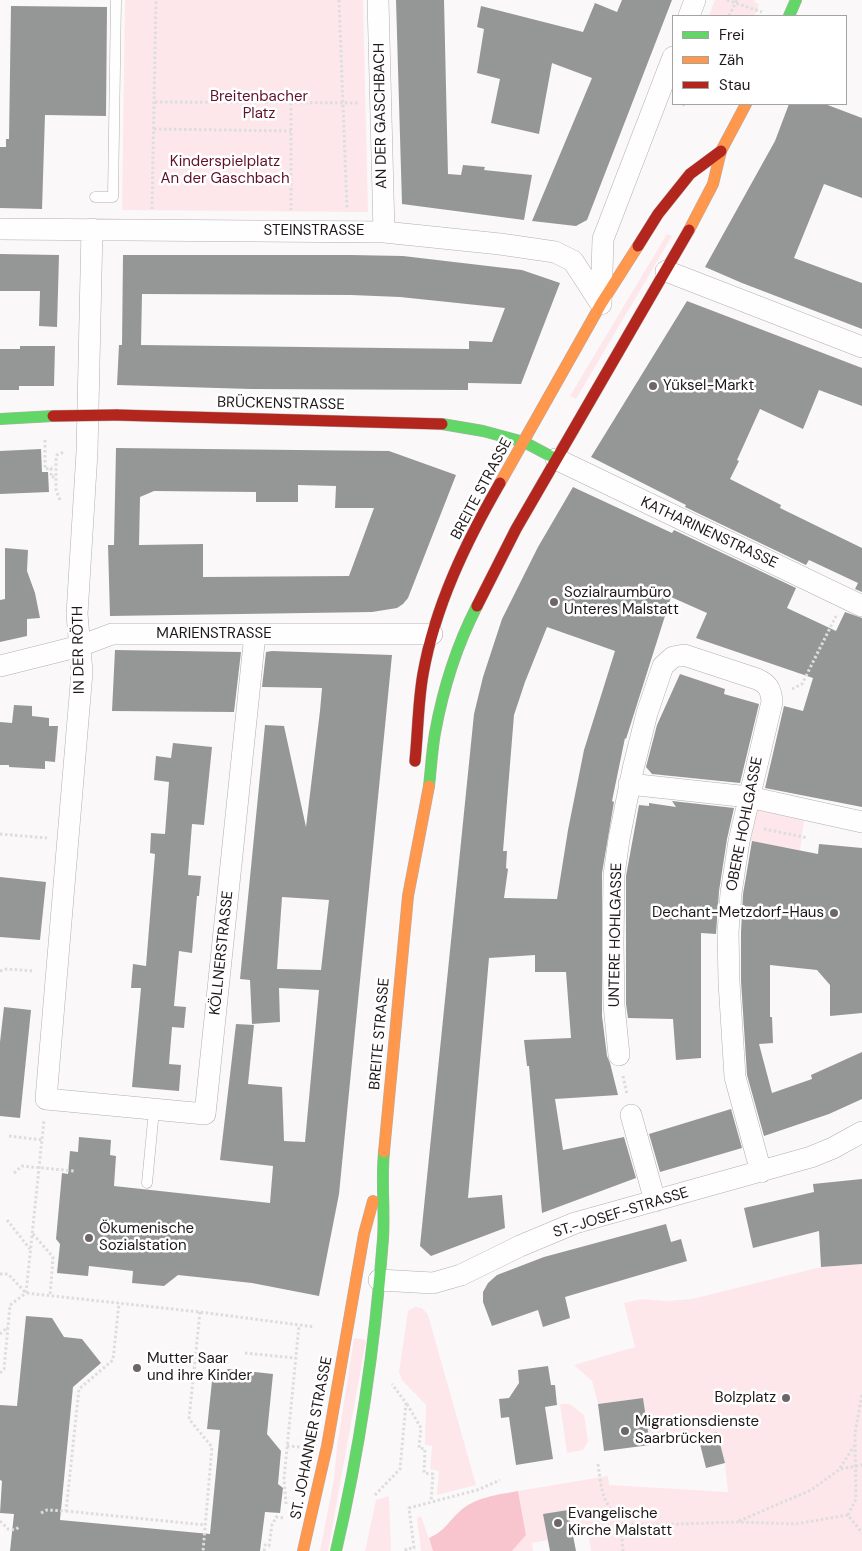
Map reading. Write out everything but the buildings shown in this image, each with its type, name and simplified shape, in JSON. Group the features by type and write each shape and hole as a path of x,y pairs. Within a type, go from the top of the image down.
{"main road":[{"path":"789,15 796,0"},
{"name":"BREITE STRASSE","path":"408,896 428,797 440,707 456,654 467,626 503,552 708,196 721,151 745,105"},
{"name":"BREITE STRASSE","path":"414,775 423,675 432,634 452,579 467,545 602,304 666,202 690,174 721,151"},
{"name":"BRÜCKENSTRASSE","path":"0,419 116,415 431,423 475,429 524,442 556,459"},
{"name":"BREITE STRASSE","path":"336,1551 354,1459 373,1334 379,1280 385,1202 382,1174 408,896 411,823"},
{"name":"BREITE STRASSE","path":"348,1330 364,1234 382,1174"},
{"path":"357,1277 379,1280"},
{"name":"ST. JOHANNER STRASSE","path":"303,1551 327,1446 348,1330"}],"street":[{"name":"AN DER GASCHBACH","path":"378,0 384,232"},
{"path":"689,15 695,0"},
{"path":"602,304 603,239 672,60"},
{"name":"STEINSTRASSE","path":"0,229 384,232 555,252 572,261 602,304"},
{"name":"IN DER RÖTH","path":"46,1099 82,672 77,614 87,452 92,229"},
{"path":"666,271 862,347"},
{"name":"KATHARINENSTRASSE","path":"556,459 853,602"},
{"name":"MARIENSTRASSE","path":"0,666 80,646 112,634 432,634"},
{"name":"KÖLLNERSTRASSE","path":"46,1099 205,1114 254,634"},
{"name":"UNTERE HOHLGASSE","path":"619,1055 614,996 614,875 629,784 647,713 663,666 673,657 684,655"},
{"name":"OBERE HOHLGASSE","path":"684,655 757,678 767,684 772,692 772,702 739,840 731,893 728,932 735,1077 761,1172"},
{"path":"629,784 749,798 862,822"},
{"path":"631,1115 655,1201"},
{"name":"ST.-JOSEF-STRASSE","path":"379,1280 433,1283 461,1275 520,1246 575,1223 811,1158 862,1132"}],"lane":[{"path":"95,197 113,197 116,0"},
{"path":"147,1183 154,1110"}],"path":[{"path":"152,210 156,0"},
{"path":"339,0 347,212"},
{"path":"727,0 736,1 762,12"},
{"path":"729,15 736,1"},
{"path":"154,102 366,103"},
{"path":"291,103 292,211"},
{"path":"154,129 291,131"},
{"path":"45,449 46,469 51,468 51,477 56,477"},
{"path":"61,502 57,495 56,477 57,455 63,452"},
{"path":"807,674 853,602"},
{"path":"760,828 808,838"},
{"path":"0,834 68,839"},
{"path":"0,971 7,969 57,973"},
{"path":"619,1055 631,1115"},
{"path":"26,1294 46,1099"},
{"path":"9,1136 42,1140"},
{"path":"14,1173 22,1166 74,1171"},
{"path":"7,1220 31,1250"},
{"path":"32,1233 53,1257 50,1296"},
{"path":"0,1274 8,1274 26,1294"},
{"path":"0,1373 4,1369 10,1305 26,1294 200,1312 315,1327"},
{"path":"66,1511 79,1389 113,1360 119,1303"},
{"path":"200,1312 189,1418 212,1448 203,1551"},
{"path":"285,1493 284,1479 299,1325"},
{"path":"0,1334 8,1327"},
{"path":"245,1353 296,1358"},
{"path":"392,1384 406,1403 420,1428 419,1448 426,1449 424,1472 433,1474 431,1502"},
{"path":"848,1515 856,1499 854,1445 860,1397 862,1394"},
{"path":"371,1499 400,1469 406,1403"},
{"path":"840,1469 854,1445"},
{"path":"287,1446 304,1447"},
{"path":"598,1464 602,1494 608,1507 623,1524 623,1551"},
{"path":"736,1522 811,1490 840,1469 862,1465"},
{"path":"406,1551 406,1549 414,1548 409,1508 477,1490 500,1480"},
{"path":"41,1513 47,1510 66,1511 205,1526"},
{"path":"623,1524 652,1525 736,1522 795,1524 848,1515"},
{"path":"848,1515 862,1534"},
{"path":"264,1551 263,1545 269,1546 272,1525 276,1517 286,1518"},
{"path":"0,1521 8,1529 15,1530 19,1527"}],"green space":[{"name":"Breitenbacher Platz","path":"125,0 363,0 368,212 122,210"},
{"path":"715,0 755,0 754,2 759,4 754,15 709,15"},
{"path":"667,234 672,236 576,399 570,396"},
{"path":"756,810 804,820 800,850 750,841"},
{"path":"862,1264 862,1551 591,1551 588,1532 573,1535 568,1510 544,1514 548,1540 532,1543 533,1551 512,1551 526,1535 518,1491 608,1476 609,1485 728,1492 725,1463 717,1432 650,1445 643,1398 598,1404 592,1381 574,1365 635,1347 624,1303 642,1299 666,1301 692,1299 821,1267"},
{"path":"415,1307 422,1308 428,1315 476,1485 437,1495 439,1471 430,1469 432,1446 425,1445 426,1405 402,1380 399,1372 408,1311"},
{"path":"354,1338 366,1340 328,1551 320,1551 334,1479 337,1447"},
{"path":"560,1404 570,1404 584,1415 588,1441 583,1450 567,1453"},
{"path":"389,1496 391,1551 365,1551 376,1500"},
{"path":"421,1516 433,1551 421,1551 417,1518"}],"shaded area":[{"path":"518,1491 526,1535 512,1551 433,1551 429,1538 443,1529 465,1507 487,1497"}],"traffic: fast":[{"path":"789,15 796,0"},
{"path":"0,419 53,416"},
{"path":"442,424 483,431 524,442 556,459"},
{"path":"429,786 434,739 442,700 457,652 477,606"},
{"path":"336,1551 345,1513 366,1396 376,1318 383,1239 384,1152"}],"traffic: slow":[{"path":"689,230 713,184 721,151 745,105"},
{"path":"500,483 601,304 638,246"},
{"path":"384,1152 408,896 429,786"},
{"path":"303,1551 327,1446 364,1234 373,1201"}],"traffic: jam":[{"path":"638,246 658,214 690,174 721,151"},
{"path":"477,606 516,529 689,230"},
{"path":"116,415 442,424"},
{"path":"53,416 116,415"},
{"path":"415,761 421,685 435,624 464,551 500,483"}],"place":[{"name":"Yüksel-Markt","path":"653,386"},
{"name":"Sozialraumbüro Unteres Malstatt","path":"554,602"},
{"name":"Dechant-Metzdorf-Haus","path":"834,913"},
{"name":"Ökumenische Sozialstation","path":"89,1238"},
{"name":"Mutter Saar und ihre Kinder","path":"137,1368"},
{"name":"Bolzplatz","path":"786,1398"},
{"name":"Migrationsdienste Saarbrücken","path":"625,1431"},
{"name":"Evangelische Kirche Malstatt","path":"558,1523"}],"park label":[{"name":"Kinderspielplatz An der Gaschbach","path":"225,170"}]}
